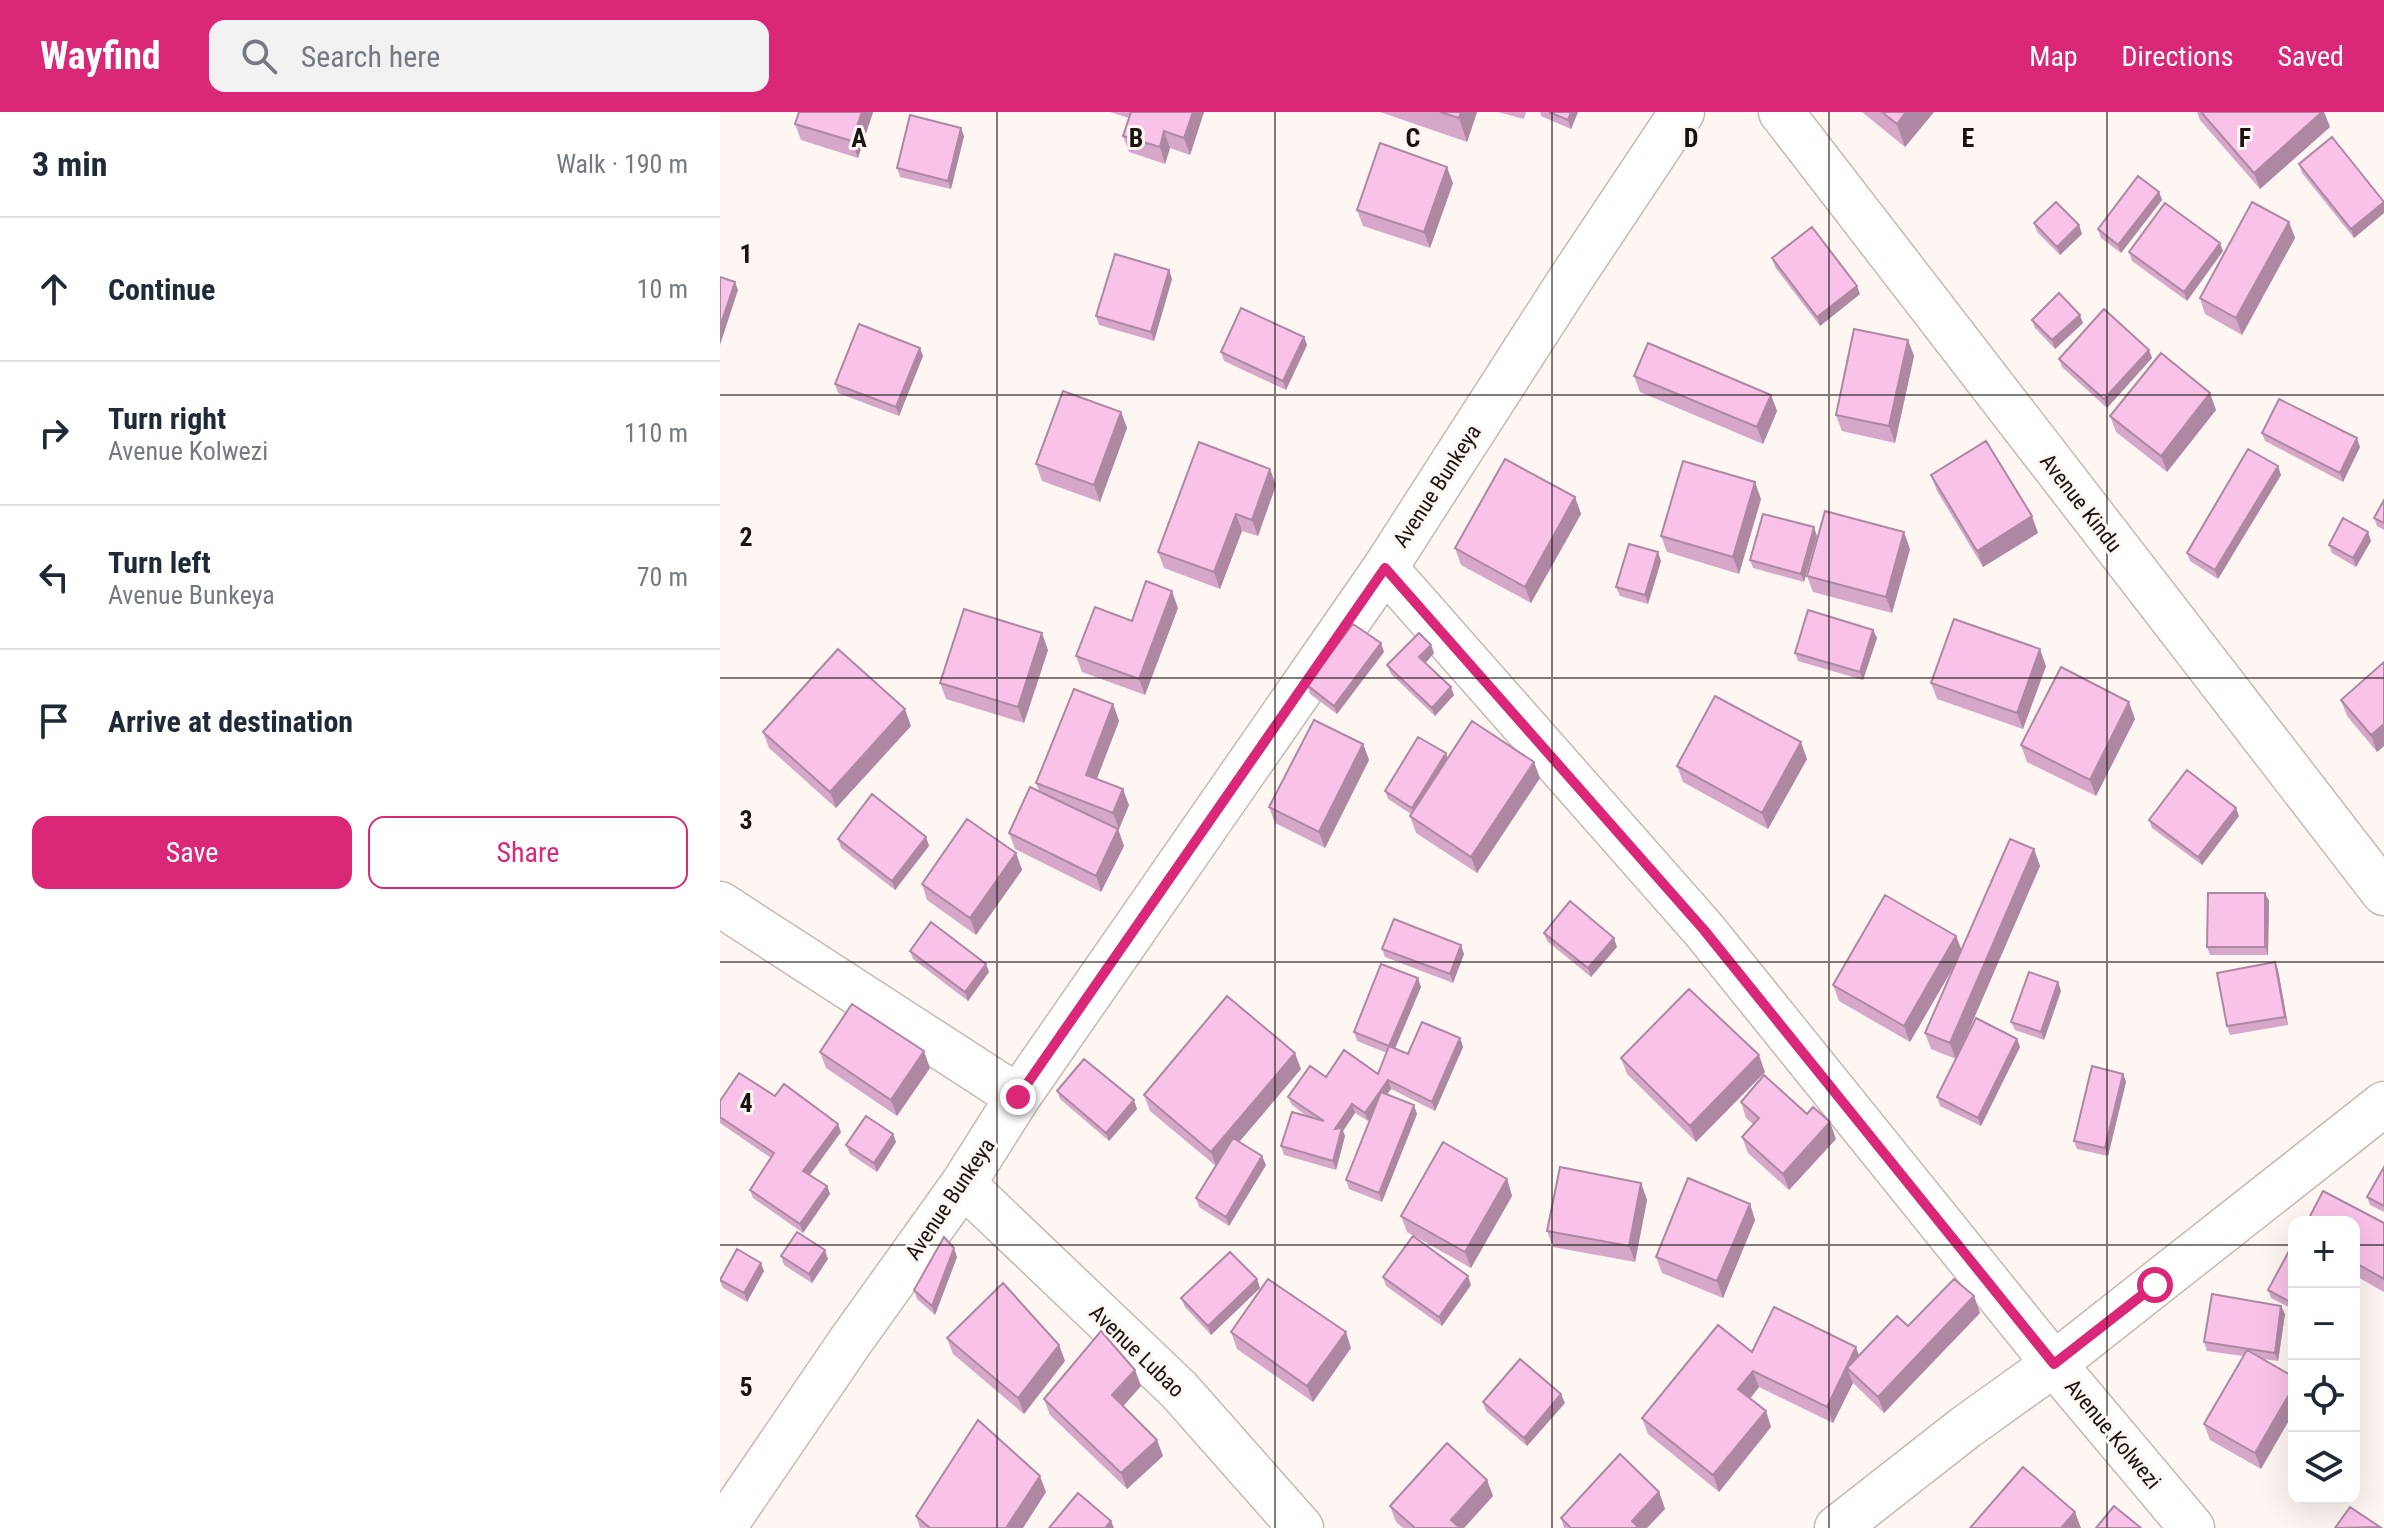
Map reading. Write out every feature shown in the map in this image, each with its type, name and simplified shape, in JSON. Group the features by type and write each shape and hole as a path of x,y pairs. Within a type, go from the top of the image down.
{"street":[{"name":"Avenue Bunkeya","path":"723,1528 1385,568 1682,112"},
{"name":"Avenue Kindu","path":"1781,112 2384,893"},
{"name":"Avenue Kolwezi","path":"1385,568 1704,930 2054,1364 2192,1528"},
{"path":"720,904 1018,1097"},
{"path":"1837,1528 1966,1427 2054,1364 2384,1104"},
{"name":"Avenue Lubao","path":"963,1184 1179,1390 1301,1528"}],"building":[{"path":"799,112 862,112 852,141 795,124"},
{"path":"1131,112 1193,112 1184,138 1164,131 1160,147 1123,136"},
{"path":"1440,112 1461,112 1459,118"},
{"path":"1549,112 1571,112 1568,120"},
{"path":"1882,112 1906,112 1897,124"},
{"path":"2201,112 2322,112 2254,173"},
{"path":"910,115 961,128 948,181 897,168"},
{"path":"2332,137 2384,202 2351,229 2299,164"},
{"path":"1380,143 1447,167 1424,232 1357,210"},
{"path":"2138,176 2159,192 2118,245 2098,229"},
{"path":"2056,202 2079,225 2057,247 2034,223"},
{"path":"2252,202 2289,222 2236,318 2200,298"},
{"path":"2165,203 2220,243 2184,292 2129,252"},
{"path":"1812,227 1857,286 1817,317 1772,258"},
{"path":"1115,254 1169,270 1151,332 1096,316"},
{"path":"720,277 735,282 720,327"},
{"path":"2059,293 2080,315 2052,340 2032,320"},
{"path":"1241,308 1304,337 1283,381 1221,352"},
{"path":"2104,309 2149,350 2104,399 2059,359"},
{"path":"859,324 920,348 896,407 835,384"},
{"path":"1854,329 1908,340 1889,426 1836,415"},
{"path":"1648,343 1771,395 1757,427 1634,376"},
{"path":"2161,353 2210,393 2161,456 2110,416"},
{"path":"1063,391 1121,412 1094,485 1036,464"},
{"path":"2279,399 2357,438 2340,473 2262,433"},
{"path":"1986,441 2032,516 1977,551 1931,475"},
{"path":"1199,442 1270,469 1252,520 1236,514 1214,572 1158,552"},
{"path":"2248,449 2278,466 2215,570 2187,553"},
{"path":"1505,459 1575,497 1525,587 1455,548"},
{"path":"1683,461 1755,482 1733,557 1661,536"},
{"path":"2384,500 2384,523 2374,518"},
{"path":"1825,511 1904,532 1886,597 1807,576"},
{"path":"1763,514 1814,527 1801,574 1750,560"},
{"path":"2343,518 2368,532 2353,558 2329,545"},
{"path":"1629,544 1658,552 1645,595 1616,587"},
{"path":"1146,581 1172,591 1139,679 1076,656 1095,607 1132,621"},
{"path":"964,609 1042,633 1018,707 940,683"},
{"path":"1808,610 1873,630 1860,672 1795,653"},
{"path":"1954,619 2040,649 2017,713 1931,683"},
{"path":"1353,624 1381,643 1334,706 1307,685"},
{"path":"1419,633 1431,645 1419,657 1451,687 1432,708 1387,665"},
{"path":"838,649 905,709 830,792 763,732"},
{"path":"2384,662 2384,724 2371,735 2341,700"},
{"path":"2061,667 2129,702 2090,780 2021,745"},
{"path":"1074,689 1113,704 1086,775 1123,789 1113,813 1036,783"},
{"path":"1715,696 1801,742 1762,813 1677,766"},
{"path":"1314,720 1363,744 1319,832 1269,807"},
{"path":"1472,721 1534,762 1471,857 1410,816"},
{"path":"1418,737 1446,753 1412,808 1385,791"},
{"path":"2187,770 2236,808 2198,857 2149,820"},
{"path":"1030,787 1118,829 1096,876 1009,833"},
{"path":"872,794 926,837 892,881 838,839"},
{"path":"967,819 1016,853 970,918 922,884"},
{"path":"2010,839 2034,849 1950,1043 1925,1033"},
{"path":"2208,893 2265,893 2265,947 2207,947"},
{"path":"1885,895 1956,936 1904,1026 1833,985"},
{"path":"1570,901 1614,938 1588,968 1544,933"},
{"path":"1394,919 1461,945 1450,974 1382,949"},
{"path":"931,922 986,964 965,992 910,951"},
{"path":"2275,962 2285,1017 2227,1026 2217,973"},
{"path":"1381,964 1418,978 1389,1046 1354,1032"},
{"path":"2029,972 2058,982 2041,1032 2011,1022"},
{"path":"1689,989 1759,1055 1690,1126 1621,1058"},
{"path":"1227,996 1295,1053 1211,1152 1144,1095"},
{"path":"852,1004 924,1051 891,1100 820,1052"},
{"path":"1976,1018 2017,1039 1978,1118 1937,1097"},
{"path":"1422,1022 1460,1038 1432,1102 1388,1080 1365,1113 1352,1104 1335,1129 1342,1128 1333,1161 1281,1146 1292,1112 1324,1121 1288,1097 1310,1066 1326,1077 1344,1050 1378,1074 1389,1046 1408,1054"},
{"path":"1084,1059 1134,1100 1106,1133 1057,1091"},
{"path":"2092,1066 2123,1074 2105,1148 2074,1141"},
{"path":"739,1073 775,1096 784,1084 838,1124 803,1171 827,1186 800,1224 750,1190 774,1153 720,1117 720,1101"},
{"path":"1764,1075 1807,1114 1813,1107 1830,1122 1783,1174 1742,1137 1759,1118 1741,1102"},
{"path":"1381,1092 1414,1105 1379,1193 1346,1180"},
{"path":"866,1116 893,1134 874,1163 846,1145"},
{"path":"1233,1138 1262,1156 1226,1217 1196,1198"},
{"path":"1443,1142 1507,1179 1465,1252 1401,1216"},
{"path":"1560,1167 1641,1183 1629,1246 1547,1231"},
{"path":"2384,1167 2384,1206 2367,1197"},
{"path":"1688,1178 1750,1204 1717,1281 1656,1257"},
{"path":"2323,1191 2384,1223 2384,1279 2360,1265 2360,1216 2310,1216"},
{"path":"797,1232 825,1250 809,1274 781,1256"},
{"path":"1413,1236 1468,1276 1439,1317 1383,1277"},
{"path":"944,1237 954,1248 932,1306 914,1290"},
{"path":"737,1249 761,1263 744,1293 720,1280"},
{"path":"1230,1252 1257,1279 1208,1326 1181,1298"},
{"path":"2288,1253 2288,1301 2268,1290"},
{"path":"1268,1279 1346,1332 1307,1386 1231,1332"},
{"path":"1954,1279 1974,1296 1878,1397 1847,1368 1897,1316 1908,1326"},
{"path":"1003,1283 1059,1345 1018,1398 947,1338"},
{"path":"2212,1294 2281,1306 2275,1353 2204,1342"},
{"path":"1774,1307 1856,1347 1827,1407 1753,1371 1738,1389 1766,1411 1713,1475 1642,1418 1718,1325 1752,1352"},
{"path":"1101,1331 1135,1370 1112,1395 1157,1440 1121,1473 1044,1399"},
{"path":"2247,1350 2288,1374 2288,1396 2255,1453 2204,1424"},
{"path":"1520,1359 1561,1394 1524,1438 1483,1402"},
{"path":"978,1420 1040,1476 1006,1528 930,1528 916,1516"},
{"path":"1447,1443 1487,1480 1451,1520 1460,1528 1415,1528 1390,1506"},
{"path":"1620,1454 1659,1492 1632,1521 1639,1528 1571,1528 1561,1518"},
{"path":"2023,1467 2075,1512 2061,1528 1970,1528"},
{"path":"1078,1493 1111,1521 1105,1528 1049,1528"},
{"path":"2114,1506 2141,1528 2096,1528"},
{"path":"2350,1507 2380,1527 2335,1528"}],"route":[{"path":"1018,1097 1385,568 1704,930 2054,1364 2155,1285"}]}
